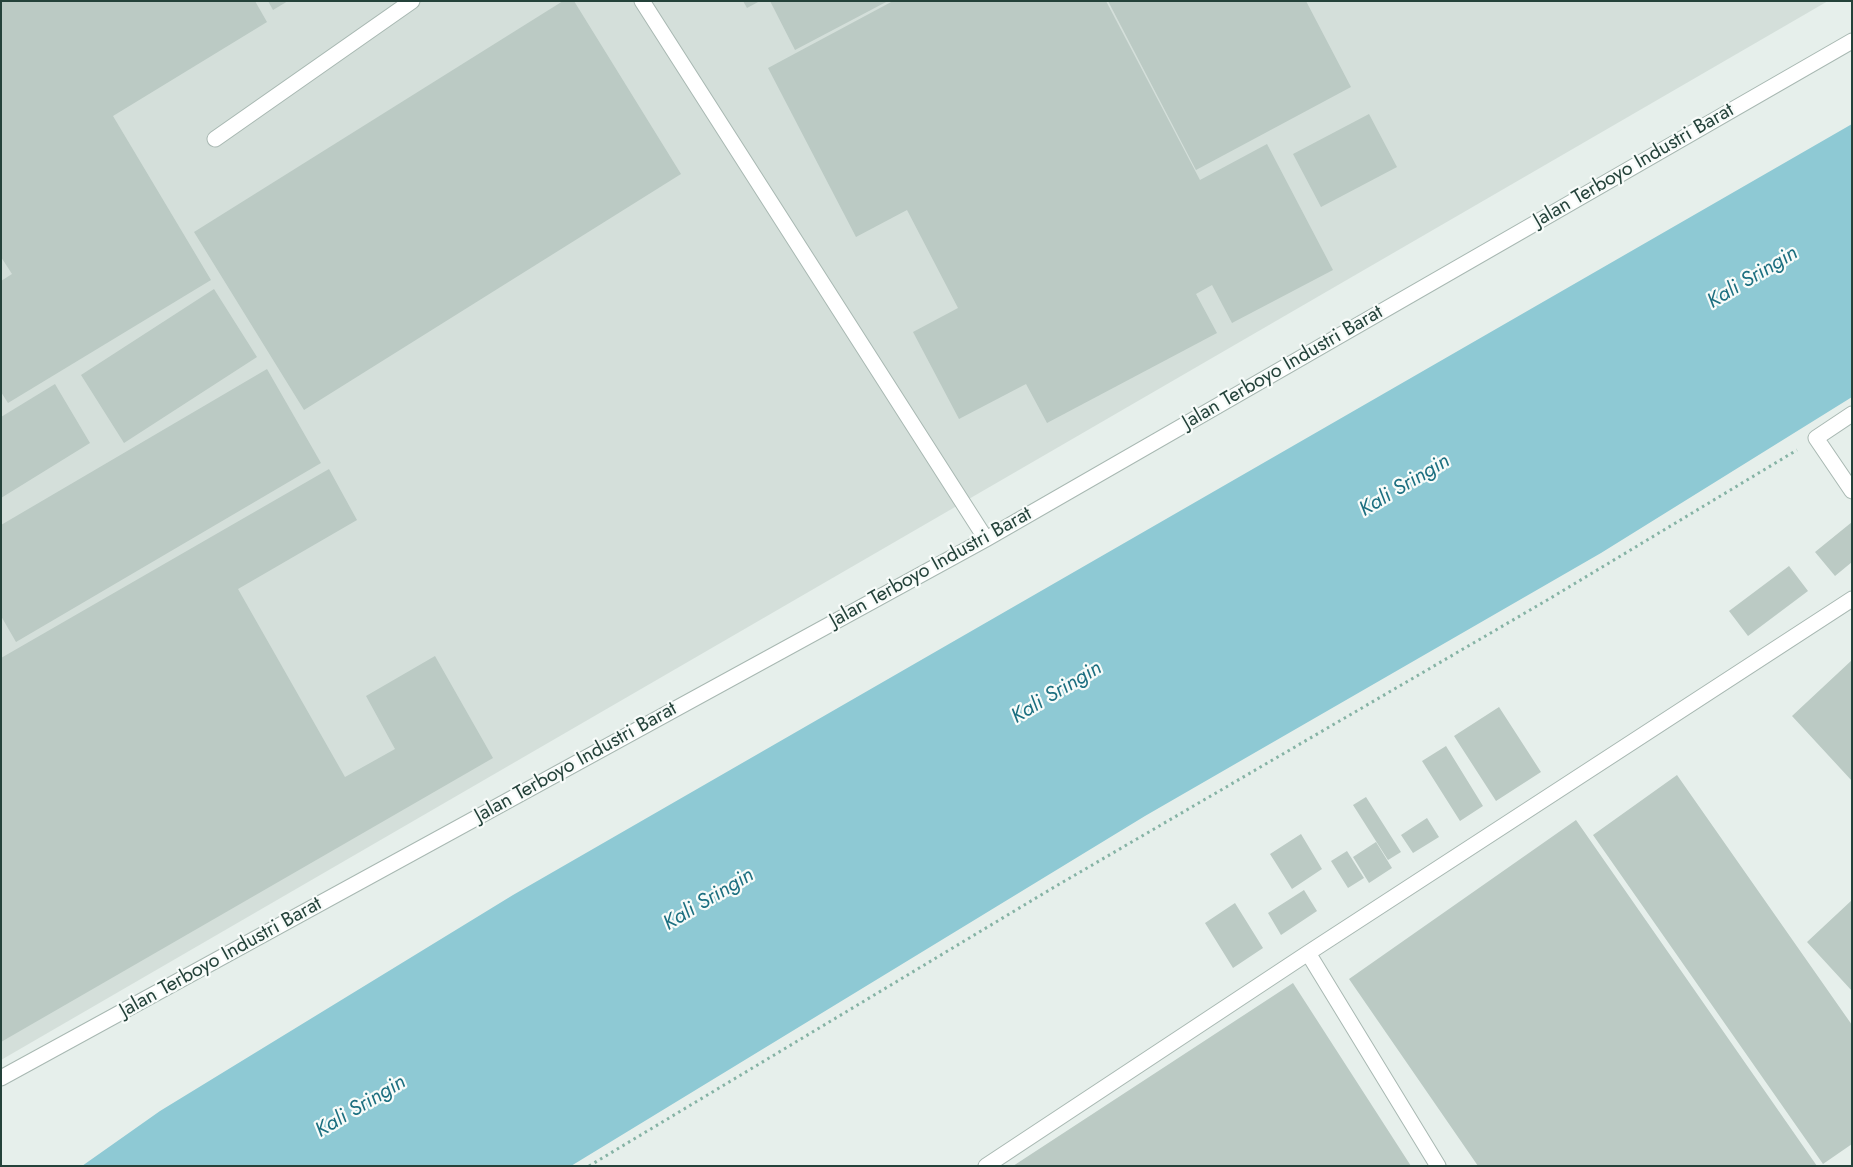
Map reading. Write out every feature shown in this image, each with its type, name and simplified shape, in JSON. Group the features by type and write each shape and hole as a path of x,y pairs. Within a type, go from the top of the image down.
{"lane":[{"path":"215,139 412,1"},
{"path":"642,1 986,539"},
{"name":"Jalan Terboyo Industri Barat","path":"1,1078 986,539 1852,41"},
{"path":"1852,414 1816,438 1852,490"},
{"path":"986,1166 1308,953 1852,600"},
{"path":"1308,953 1438,1166"}],"path":[{"path":"589,1166 1051,889 1549,599 1816,438"}],"shaded area":[{"path":"1,1 1828,1 1,1060"}],"water":[{"name":"Kali Sringin","path":"1852,124 1852,397 1601,553 1145,816 571,1166 82,1166 160,1111 513,895"}],"building":[{"path":"1,1 255,1 267,22 113,116 211,280 8,403 1,392 1,281 12,274 1,257"},
{"path":"268,1 288,1 273,10"},
{"path":"563,1 574,1 681,174 304,410 194,232"},
{"path":"743,1 760,1 747,8"},
{"path":"770,1 888,1 795,50"},
{"path":"893,1 1106,1 1200,180 1267,144 1333,270 1232,323 1212,285 1196,294 1217,333 1047,423 1026,384 959,419 913,332 958,308 907,210 856,237 768,68"},
{"path":"1108,1 1306,1 1351,87 1196,170"},
{"path":"1369,114 1397,167 1321,207 1293,154"},
{"path":"214,289 257,357 124,443 81,375"},
{"path":"267,369 321,463 16,642 1,616 1,525"},
{"path":"55,384 90,443 1,498 1,417"},
{"path":"329,469 357,520 238,589 345,777 395,749 366,696 435,656 493,758 1,1042 1,658"},
{"path":"1852,522 1852,562 1835,576 1815,552"},
{"path":"1789,566 1808,591 1748,636 1729,611"},
{"path":"1852,660 1852,781 1792,716"},
{"path":"1499,707 1541,772 1496,801 1454,736"},
{"path":"1446,746 1483,806 1460,821 1422,761"},
{"path":"1677,775 1852,1025 1852,1144 1823,1164 1593,835"},
{"path":"1366,797 1401,852 1388,860 1353,805"},
{"path":"1427,818 1439,837 1413,853 1401,835"},
{"path":"1576,820 1817,1166 1478,1166 1349,979"},
{"path":"1301,834 1322,869 1292,889 1270,854"},
{"path":"1376,842 1392,868 1369,883 1353,857"},
{"path":"1347,851 1364,878 1348,888 1331,861"},
{"path":"1304,890 1317,911 1281,935 1268,913"},
{"path":"1852,900 1852,991 1807,942"},
{"path":"1235,903 1263,948 1233,968 1205,923"},
{"path":"1293,983 1411,1166 1013,1166"}]}
